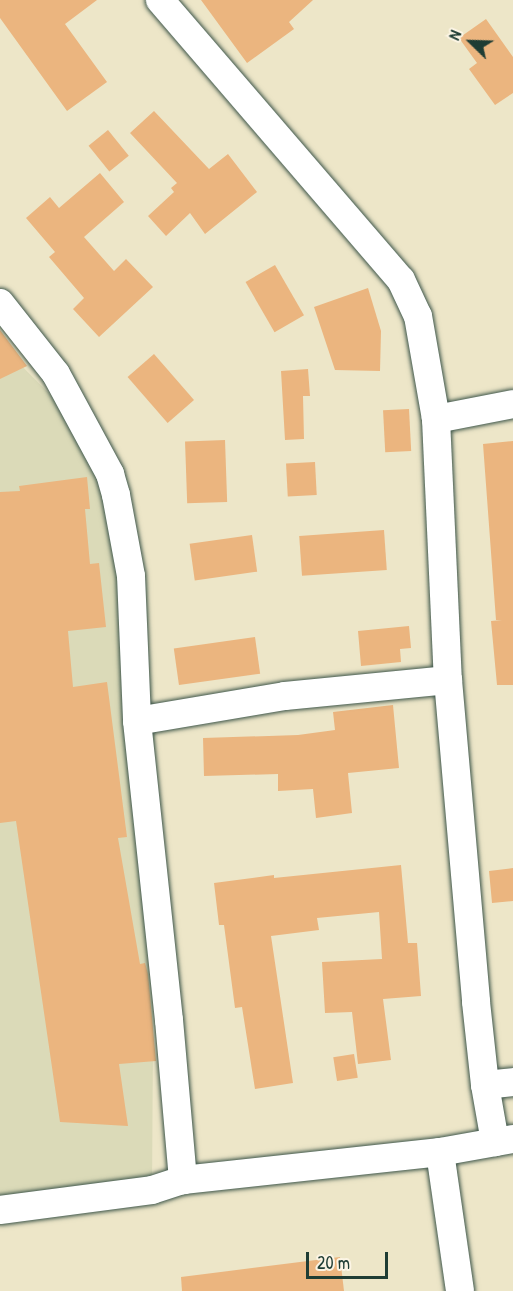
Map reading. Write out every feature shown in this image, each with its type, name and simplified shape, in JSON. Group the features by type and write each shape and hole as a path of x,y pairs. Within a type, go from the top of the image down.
{"street":[{"path":"0,1210 152,1190 183,1180 440,1152 504,1140 485,1085 448,680 435,419 418,316 401,280 160,0"},
{"path":"0,303 56,374 110,474 131,576 137,721 170,1020 183,1180"},
{"path":"435,419 513,404"},
{"path":"137,721 285,696 448,680"},
{"path":"485,1085 513,1082"},
{"path":"440,1152 460,1291"}],"shaded area":[{"path":"0,344 95,440 155,733 152,1190 0,1212"}],"building":[{"path":"0,0 97,0 65,24 107,82 67,111 0,18"},
{"path":"201,0 313,0 289,22 294,29 247,63"},
{"path":"486,19 513,57 513,93 495,105 469,69 477,63 459,38"},
{"path":"154,111 209,169 228,154 257,192 205,234 190,213 166,236 148,216 174,192 171,188 177,183 130,133"},
{"path":"108,130 129,156 109,171 89,146"},
{"path":"100,173 124,202 84,237 114,271 126,259 153,287 99,337 73,309 84,298 49,257 55,252 26,218 50,197 59,208"},
{"path":"275,265 304,315 275,332 246,282"},
{"path":"368,288 381,331 380,371 335,370 314,307"},
{"path":"0,330 27,366 0,379"},
{"path":"154,354 194,400 168,423 128,377"},
{"path":"308,369 310,396 303,396 304,439 285,440 281,371"},
{"path":"409,409 411,451 385,452 383,410"},
{"path":"225,440 227,502 187,503 185,441"},
{"path":"513,441 513,685 497,685 491,621 502,620 496,620 483,444"},
{"path":"315,462 317,495 288,496 286,464"},
{"path":"87,477 90,509 85,509 90,564 99,563 106,627 68,631 73,687 107,682 127,837 118,838 140,964 145,963 148,974 156,1061 119,1064 128,1126 60,1122 16,821 0,823 0,492 20,491 19,486"},
{"path":"384,530 387,570 302,576 299,536"},
{"path":"252,535 257,572 195,580 190,544"},
{"path":"409,626 411,648 400,649 401,662 361,666 358,631"},
{"path":"255,637 260,674 179,685 174,648"},
{"path":"393,705 399,768 348,773 352,813 316,818 313,789 278,791 278,774 204,776 203,738 298,735 335,730 333,712"},
{"path":"401,865 408,943 417,943 421,996 383,999 391,1060 358,1064 352,1012 325,1013 322,962 382,959 379,912 317,918 319,930 271,936 293,1083 255,1089 242,1007 235,1008 224,925 219,925 214,883 274,875 274,878"},
{"path":"513,868 513,901 492,903 489,871"},
{"path":"354,1054 358,1078 337,1081 333,1057"},
{"path":"340,1257 344,1291 182,1291 181,1277"}]}
